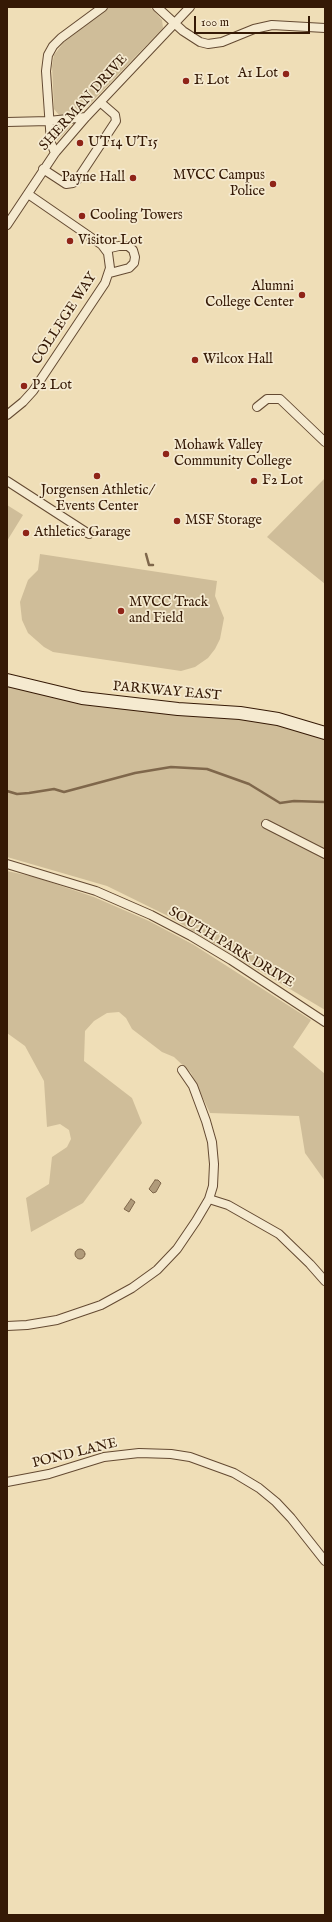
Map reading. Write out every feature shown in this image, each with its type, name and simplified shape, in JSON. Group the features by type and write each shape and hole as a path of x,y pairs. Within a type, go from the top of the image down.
{"street":[{"path":"55,153 51,143 49,121 46,71 48,55 53,46 61,38 103,7"},
{"path":"157,7 200,42 208,44 222,42 254,29 272,25 325,28"},
{"name":"SHERMAN DRIVE","path":"7,225 55,153 86,117 190,7"},
{"path":"44,170 66,184 73,183 77,180 116,121 115,114 100,102"},
{"path":"7,122 49,121 86,117"},
{"path":"28,194 97,241 106,249 128,246 133,250 135,257 134,263 129,268 110,274"},
{"name":"COLLEGE WAY","path":"7,415 23,402 33,391 105,283 110,274 110,258 106,249"},
{"path":"257,407 267,400 280,399 325,442"},
{"path":"7,480 89,534"},
{"name":"PARKWAY EAST","path":"7,680 82,698 178,709 240,712 278,719 325,733"},
{"path":"266,824 325,854"},
{"name":"SOUTH PARK DRIVE","path":"7,864 96,892 151,915 191,936 231,960 325,1022"},
{"path":"7,1326 27,1325 57,1320 101,1305 132,1288 157,1270 177,1249 209,1199 213,1186 214,1164 212,1142 201,1105 188,1078 182,1070"},
{"path":"209,1199 228,1205 279,1234 325,1281"},
{"name":"POND LANE","path":"7,1482 49,1474 104,1457 139,1453 171,1454 190,1457 234,1473 259,1488 276,1502 291,1518 325,1561"}],"shaded area":[{"path":"109,7 150,7 162,20 163,28 88,106 72,114 59,115 54,109 52,66 54,55 64,42"},
{"path":"68,124 70,127 57,141 56,127 59,125"},
{"path":"325,478 325,584 267,537"},
{"path":"7,505 23,515 7,541"},
{"name":"MVCC Track and Field","path":"40,554 217,581 215,596 224,618 220,639 215,649 208,658 195,667 181,671 53,652 44,647 28,633 22,620 20,602 28,580 38,570"},
{"path":"7,685 270,722 325,737 325,1010 168,916 107,886 7,857"},
{"path":"7,871 35,877 94,897 149,921 194,945 311,1020 293,1047 325,1074 325,1181 305,1153 299,1116 210,1113 191,1073 174,1057 162,1052 132,1029 126,1018 119,1012 107,1013 94,1021 85,1031 84,1061 132,1098 142,1123 83,1203 31,1232 26,1198 49,1184 52,1157 67,1147 71,1139 69,1130 60,1124 47,1127 44,1081 25,1046 7,1033"},
{"path":"155,1180 158,1180 161,1183 156,1192 153,1193 149,1189"},
{"path":"131,1199 135,1202 129,1212 124,1209"},
{"path":"80,1249 85,1254 80,1259 75,1254"}],"waterway":[{"path":"146,554 149,565 153,565"},
{"path":"7,791 17,794 54,789 64,792 135,773 171,767 207,769 249,784 280,803 294,801 325,802"}],"place":[{"name":"A1 Lot","path":"286,74"},
{"name":"E Lot","path":"186,81"},
{"name":"UT14 UT15","path":"80,143"},
{"name":"Payne Hall","path":"133,178"},
{"name":"MVCC Campus Police","path":"273,184"},
{"name":"Cooling Towers","path":"82,216"},
{"name":"Visitor Lot","path":"70,241"},
{"name":"Alumni College Center","path":"302,295"},
{"name":"Wilcox Hall","path":"195,360"},
{"name":"P2 Lot","path":"24,386"},
{"name":"Mohawk Valley Community College","path":"166,454"},
{"name":"Jorgensen Athletic/ Events Center","path":"97,476"},
{"name":"F2 Lot","path":"254,481"},
{"name":"MSF Storage","path":"177,521"},
{"name":"Athletics Garage","path":"26,533"},
{"name":"MVCC Track and Field","path":"121,611"}]}
